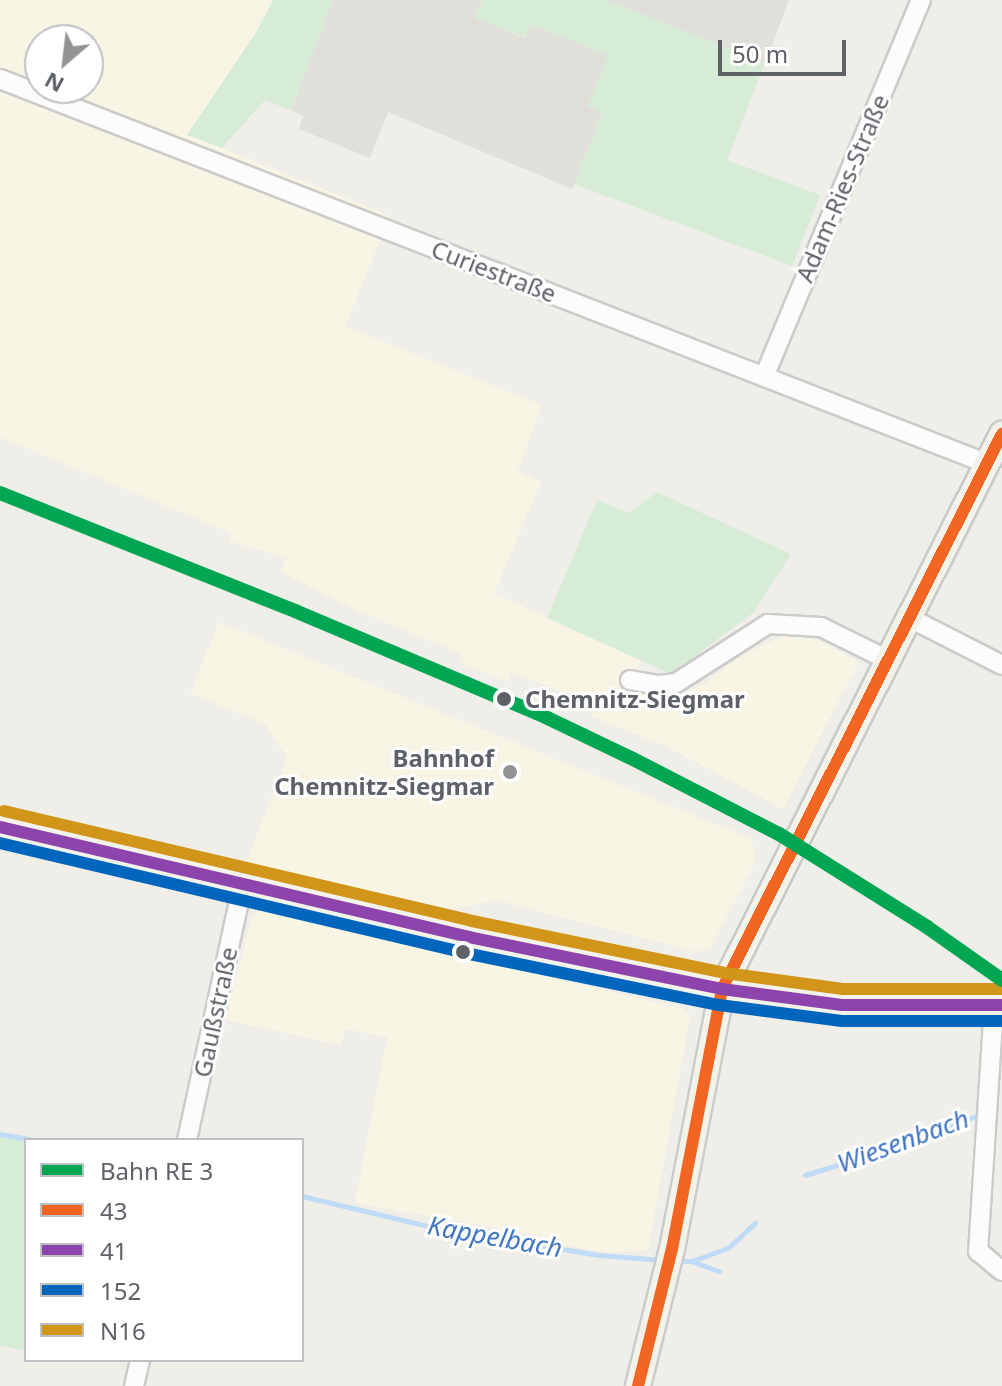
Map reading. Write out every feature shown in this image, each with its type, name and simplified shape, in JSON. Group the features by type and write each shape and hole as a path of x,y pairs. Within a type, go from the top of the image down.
{"main road":[{"path":"638,1386 670,1258 722,989 1002,434"},
{"path":"0,827 557,956 722,989 842,1005 998,1005"}],"street":[{"name":"Adam-Ries-Straße","path":"764,377 921,0"},
{"name":"Curiestraße","path":"0,79 988,464"},
{"path":"910,618 1002,665"},
{"path":"630,680 659,685 676,683 768,624 821,627 888,660"},
{"name":"Gaußstraße","path":"187,1138 243,883"},
{"path":"998,1005 978,1251 1002,1271"}],"shaded area":[{"path":"0,0 285,0 222,148 390,216 345,326 542,405 518,471 541,482 494,593 641,660 628,686 673,698 707,682 741,656 789,633 818,640 859,662 783,809 666,746 591,716 594,706 512,672 507,682 460,662 462,654 356,610 281,572 287,558 230,541 231,533 0,437"},
{"path":"333,0 483,0 476,18 525,38 530,24 609,55 588,106 603,113 572,189 388,112 370,158 299,129 303,116 291,110"},
{"path":"606,0 789,0 765,63"},
{"path":"219,622 752,839 755,862 711,948 696,952 496,900 457,909 370,895 245,865 287,758 265,724 190,693"},
{"path":"261,910 685,1009 690,1016 648,1250 608,1253 559,1244 541,1236 355,1203 387,1037 345,1029 341,1045 226,1020 252,915"}],"green space":[{"path":"273,0 333,0 291,110 265,100 222,148 187,135 255,34"},
{"path":"483,0 606,0 765,63 727,160 820,195 792,266 574,184 603,113 588,106 608,55 531,24 525,37 475,18"},
{"path":"657,492 791,554 753,613 671,674 547,618 597,500 629,513"},
{"path":"0,1132 34,1138 24,1138 24,1351 0,1345"}],"waterway":[{"name":"Wiesenbach","path":"805,1175 908,1143 981,1114"},
{"name":"Kappelbach","path":"0,1134 24,1138"},
{"name":"Kappelbach","path":"304,1196 440,1229 599,1255 663,1260"},
{"name":"Wiesenbach","path":"692,1261 728,1248 755,1223"},
{"path":"676,1261 691,1261 719,1271"}],"transit line":[{"name":"43","path":"638,1386 672,1249 722,989 1002,434"},
{"path":"0,493 295,611 537,713 633,759 779,834 927,927 1002,980"},
{"name":"N16","path":"4,811 472,921 725,973 843,989 1002,989"},
{"name":"41","path":"0,827 469,937 722,989 842,1005 1002,1005"},
{"name":"152","path":"0,843 465,953 719,1005 842,1021 1002,1021"}],"place":[{"name":"Chemnitz-Siegmar","path":"504,699"},
{"name":"Bahnhof Chemnitz-Siegmar","path":"510,772"}]}
